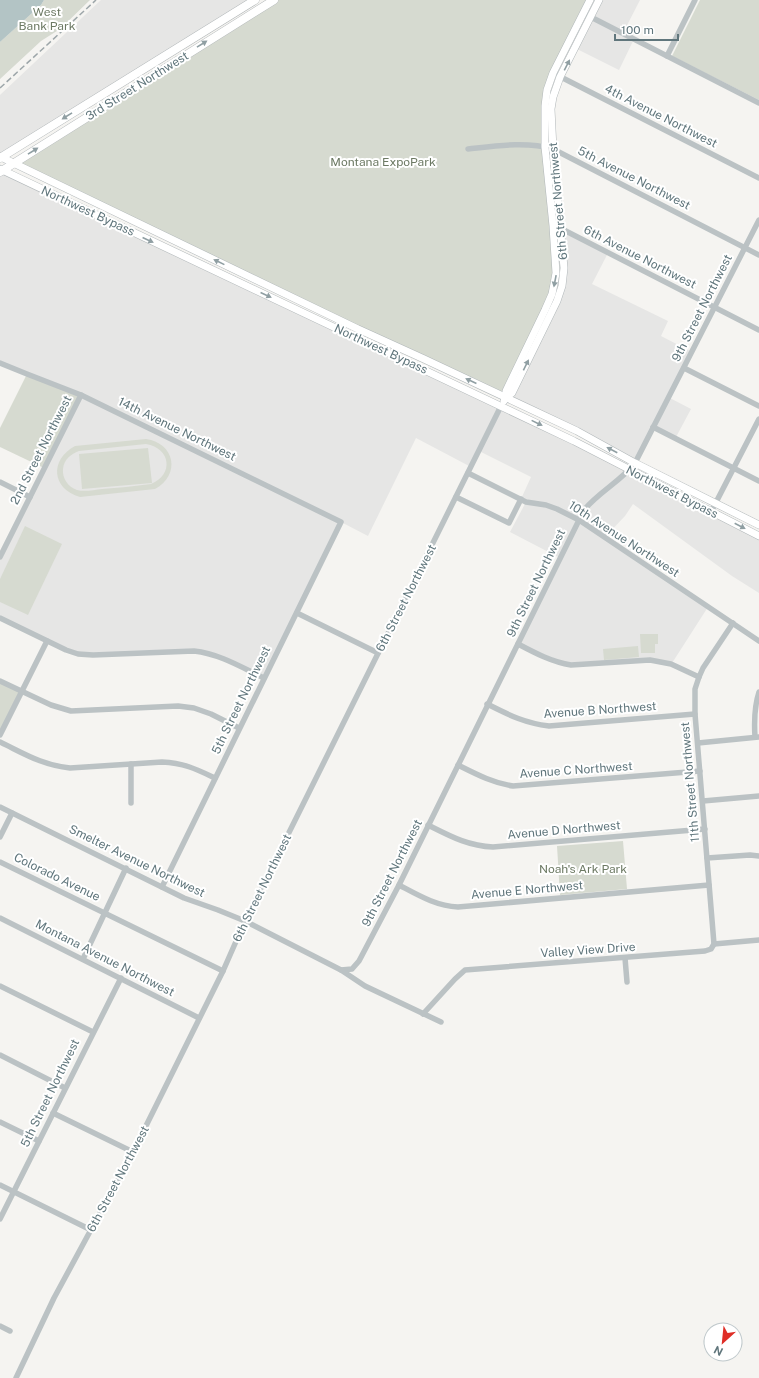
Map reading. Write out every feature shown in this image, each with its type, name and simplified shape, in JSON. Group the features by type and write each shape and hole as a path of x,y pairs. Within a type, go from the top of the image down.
{"highway":[{"name":"3rd Street Northwest","path":"1,158 177,47 256,0"},
{"name":"3rd Street Northwest","path":"1,171 274,0"}],"main road":[{"name":"6th Street Northwest","path":"557,227 545,147 544,106 547,90 553,73 590,0"},
{"name":"6th Street Northwest","path":"501,406 506,398 506,391 552,294 556,272 557,227 551,109 552,97 560,77 599,0"},
{"name":"Northwest Bypass","path":"1,158 358,329 577,431 635,463 759,526"},
{"name":"Northwest Bypass","path":"1,171 574,441 759,536"}],"street":[{"path":"667,56 695,0"},
{"path":"583,13 759,103"},
{"name":"4th Avenue Northwest","path":"553,73 759,178"},
{"name":"5th Avenue Northwest","path":"468,149 518,145 553,149 759,255"},
{"name":"9th Street Northwest","path":"341,970 352,969 360,962 579,520 590,503 629,470 635,463 759,220"},
{"name":"6th Avenue Northwest","path":"557,227 759,330"},
{"name":"14th Avenue Northwest","path":"0,363 81,395 341,522"},
{"path":"684,368 759,406"},
{"name":"2nd Street Northwest","path":"1,553 81,395"},
{"name":"6th Street Northwest","path":"16,1378 54,1298 133,1152 223,971 245,921 501,406"},
{"path":"711,512 759,419"},
{"path":"653,427 759,481"},
{"name":"10th Avenue Northwest","path":"468,473 526,502 546,505 579,520 759,641"},
{"path":"0,482 30,497"},
{"path":"456,497 508,523 521,499"},
{"name":"5th Street Northwest","path":"162,887 341,522"},
{"path":"297,613 378,653"},
{"path":"0,618 78,654 94,655 194,651 209,653 225,658 264,678"},
{"name":"11th Street Northwest","path":"712,946 703,801 695,714 695,688 703,668 733,624"},
{"path":"0,734 47,641"},
{"path":"518,644 546,658 560,663 571,665 650,660 671,664 699,677"},
{"path":"0,681 51,705 71,711 178,706 194,708 211,714 239,728"},
{"path":"698,743 757,737 754,719 755,704 759,692"},
{"name":"Avenue B Northwest","path":"487,704 514,718 531,724 549,726 695,714"},
{"path":"0,742 41,762 55,767 70,768 178,762 215,778"},
{"path":"131,764 131,803"},
{"name":"Avenue C Northwest","path":"458,765 486,779 500,784 513,786 529,786 700,771"},
{"path":"703,801 759,796"},
{"name":"Smelter Avenue Northwest","path":"0,807 184,898 245,921 341,970 365,986 440,1022"},
{"path":"0,837 12,813"},
{"name":"Avenue D Northwest","path":"428,825 466,843 479,847 705,829"},
{"path":"707,858 750,855 759,856"},
{"name":"Colorado Avenue","path":"0,862 223,971"},
{"path":"83,959 126,868"},
{"name":"Avenue E Northwest","path":"399,885 432,903 447,907 709,885"},
{"name":"Montana Avenue Northwest","path":"0,918 199,1018"},
{"name":"Valley View Drive","path":"423,1014 454,978 465,970 705,951 712,946 759,940"},
{"path":"625,958 627,982"},
{"name":"5th Street Northwest","path":"0,1219 121,978"},
{"path":"0,986 93,1032"},
{"path":"0,1055 65,1088"},
{"path":"53,1113 133,1152"},
{"path":"0,1122 39,1141"},
{"path":"0,1185 91,1230"},
{"path":"0,1326 10,1331"}],"shaded area":[{"path":"0,0 44,0 41,5 0,42"},
{"path":"101,0 256,0 0,158 0,95"},
{"path":"599,0 640,0 623,33 634,39 619,70 575,48"},
{"path":"0,172 420,367 759,536 759,593 732,576 633,504 625,516 605,537 708,607 671,664 650,660 571,665 518,644 560,558 510,532 526,502 521,499 531,477 479,451 471,467 416,438 368,536 341,522 264,678 209,653 78,654 0,618 0,557 81,395 0,363"},
{"path":"560,228 608,253 592,284 668,321 661,336 692,352 668,397 691,409 675,439 653,428 635,463 506,397 562,286"}],"green space":[{"name":"West Bank Park","path":"44,0 90,0 60,29 41,41 0,79 0,42 41,5"},
{"name":"Montana ExpoPark","path":"274,0 588,0 550,74 545,106 554,284 506,397 14,163"},
{"path":"700,0 759,0 759,100 672,56"},
{"path":"27,374 81,395 44,468 0,447 0,428"},
{"path":"146,439 156,442 168,453 171,460 169,476 155,489 80,497 64,488 59,481 57,474 61,459 75,446","holes":["146,444 154,446 165,456 166,468 163,475 151,484 80,491 74,489 65,479 63,469 66,460 71,455 79,451"]},
{"path":"148,448 152,483 82,489 79,454"},
{"path":"25,526 62,544 28,615 0,602 0,579"},
{"path":"640,634 658,634 658,644 655,644 655,653 641,653"},
{"path":"638,646 639,657 604,660 603,649"},
{"path":"0,681 22,691 0,733"},
{"name":"Noah's Ark Park","path":"623,841 627,889 560,895 557,846"}],"railway":[{"path":"0,88 96,0"}]}
